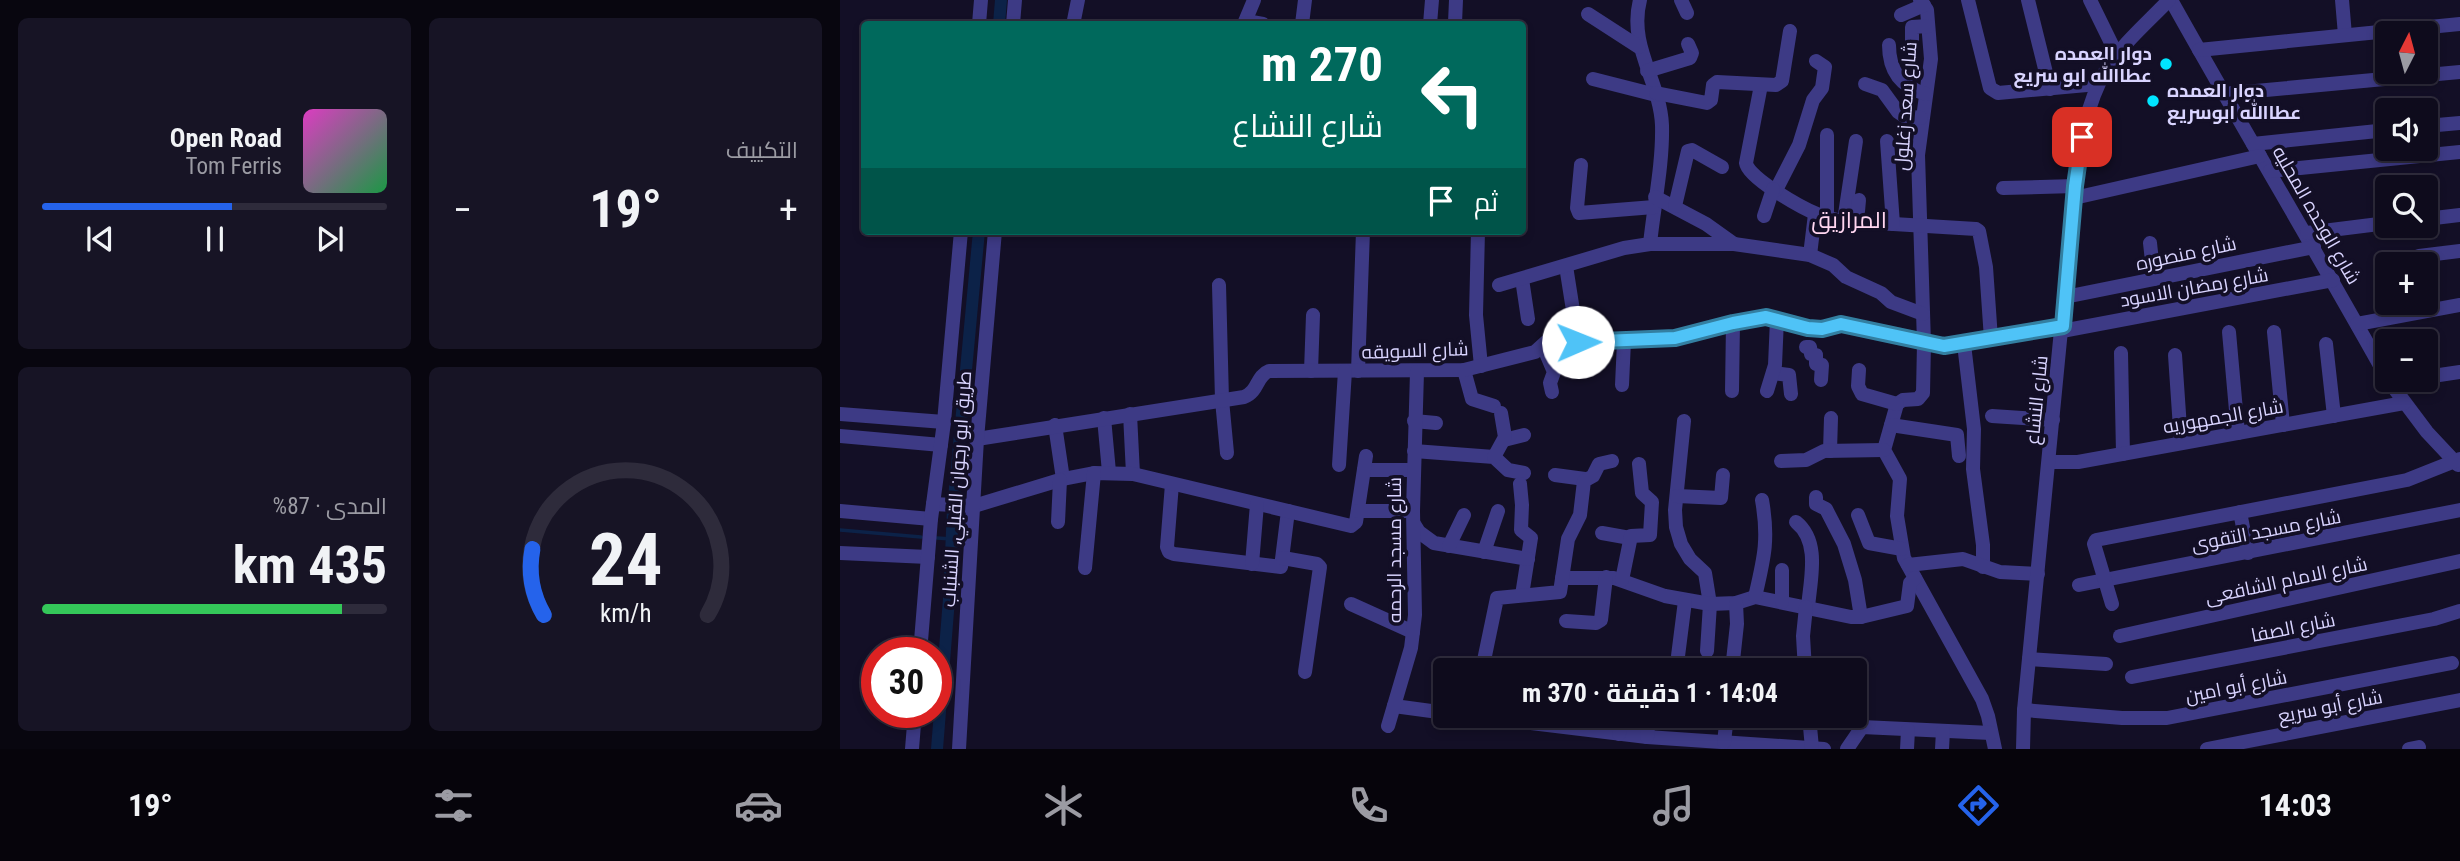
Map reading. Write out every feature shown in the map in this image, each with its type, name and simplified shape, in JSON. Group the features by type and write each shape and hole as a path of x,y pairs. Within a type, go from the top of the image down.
{"street":[{"path":"979,21 981,0"},
{"path":"1013,21 1015,0"},
{"path":"1074,20 1078,0"},
{"path":"1246,21 1254,0"},
{"path":"1303,21 1305,0"},
{"path":"1430,21 1432,0"},
{"path":"1455,21 1456,0"},
{"path":"1640,0 1637,18 1639,47 1656,94 1662,126 1650,244"},
{"path":"1968,0 1992,90 1998,93 2098,85"},
{"path":"2028,0 2049,89"},
{"path":"2090,0 2117,55"},
{"name":"شارع النشاع","path":"2023,749 2024,710 2074,192 2082,137 2098,85 2117,55 2170,0"},
{"name":"شارع الوحده المحليه","path":"2170,0 2375,357"},
{"path":"2342,0 2345,35"},
{"path":"1901,15 1922,2"},
{"name":"شارع سعد زغلول","path":"1897,404 1901,400 1918,399 1922,395 1924,343 1918,155 1931,59 1928,26 1922,2"},
{"path":"1588,14 1639,47"},
{"path":"2199,50 2460,24"},
{"path":"1912,47 1912,27 1928,26"},
{"path":"1593,79 1707,103 1711,100 1713,85 1717,82 1773,86 1782,81 1790,31"},
{"path":"1647,71 1690,58 1692,53 1688,44"},
{"path":"1889,45 1889,58 1902,83 1926,94"},
{"path":"1764,216 1774,190 1799,145 1813,100 1822,88 1825,67 1816,61"},
{"path":"2223,94 2460,72"},
{"path":"1866,84 1882,90 1904,116 1922,118"},
{"path":"1761,85 1746,163 1749,172 1774,190 1821,216 1851,222 1975,228 1979,232 1986,267 1991,339"},
{"path":"2438,125 2460,123"},
{"path":"2003,188 2074,192 2257,150 2375,132"},
{"path":"1810,255 1821,216 1827,135"},
{"path":"1851,222 1856,141"},
{"path":"1887,141 1893,224"},
{"path":"1675,206 1688,151 1692,150 1722,167"},
{"path":"2270,172 2460,152"},
{"path":"1580,165 1577,208 1579,213 1655,202 1675,206 1734,244"},
{"path":"1851,222 1859,200"},
{"path":"2438,218 2460,215"},
{"path":"2306,233 2375,224"},
{"name":"طريق ابو رجوان القبلي, الشنباب","path":"921,637 928,557 936,509 961,235"},
{"name":"طريق ابو رجوان القبلي, الشنباب","path":"959,749 971,506 995,235"},
{"path":"1339,465 1352,371 1363,235"},
{"path":"1478,235 1476,315 1482,366"},
{"path":"2150,243 2154,279"},
{"path":"1499,285 1624,248 1650,244 1734,244 1810,255 1833,265 1846,277 1881,293 1891,302 1923,314"},
{"name":"شارع منصوره","path":"2065,297 2314,247"},
{"path":"2438,254 2460,251"},
{"path":"1566,266 1578,342"},
{"path":"1522,279 1528,319"},
{"name":"شارع رمضان الاسود","path":"2062,328 2333,280"},
{"path":"1219,285 1222,400 1227,453"},
{"path":"2438,306 2460,305"},
{"path":"1311,371 1313,315"},
{"path":"2357,324 2390,315"},
{"name":"شارع السويقه","path":"977,439 1249,395 1256,388 1261,376 1269,371 1464,370 1535,352 1548,340 1566,337 1578,342 1675,338 1755,318 1777,319 1822,329 1841,324 1944,346 2062,328"},
{"path":"1767,391 1773,373 1777,319"},
{"path":"1732,391 1733,323"},
{"path":"1804,362 1808,328"},
{"path":"2229,332 2238,433"},
{"path":"2274,332 2283,425"},
{"path":"1622,385 1624,341"},
{"path":"1964,344 1983,567"},
{"path":"2326,344 2334,416"},
{"path":"1543,346 1554,372 1550,385 1552,393"},
{"path":"1805,347 1810,348 1811,354 1816,355 1816,364 1822,365 1821,380"},
{"path":"2121,353 2123,454"},
{"path":"2175,355 2181,443"},
{"path":"1464,370 1472,399 1497,410 1505,433 1494,457"},
{"path":"1859,370 1858,386 1862,394 1897,404 1884,450 1900,480 1897,516 1902,549 1911,571 1982,699 1994,749"},
{"name":"شارع مسجد الرحمه","path":"1388,726 1413,632 1416,597 1414,421 1417,372"},
{"path":"2438,375 2460,372"},
{"path":"1773,373 1789,375 1791,394"},
{"name":"شارع الوحده المحليه","path":"2396,392 2458,462"},
{"name":"شارع الجمهوريه","path":"2049,462 2078,462 2404,403"},
{"path":"840,414 944,422"},
{"path":"1130,414 1133,474"},
{"path":"1992,416 2053,421"},
{"path":"1085,568 1102,473 1104,418"},
{"path":"1830,451 1831,418"},
{"path":"1414,421 1436,423"},
{"path":"1684,421 1676,527 1681,544 1690,559 1705,573 1710,604 1707,651"},
{"path":"1055,425 1062,479 1058,522"},
{"path":"1891,425 1958,435 1959,456"},
{"path":"1504,440 1524,435"},
{"path":"840,436 941,444"},
{"path":"1781,461 1806,460 1821,452 1830,451 1884,450"},
{"path":"1414,451 1494,457 1522,478 1521,530 1531,538 1522,595"},
{"path":"1555,475 1585,480 1593,476 1600,464 1612,461"},
{"path":"2112,604 2095,540 2407,480 2458,462"},
{"path":"840,511 971,506 1062,479 1102,473 1133,474 1351,526 1356,522 1365,463 1414,470"},
{"path":"1622,580 1630,538 1634,534 1650,535 1652,502 1642,493 1639,464"},
{"path":"1677,496 1721,498 1723,475"},
{"path":"1484,658 1496,600 1502,596 1559,593 1568,540 1580,515 1585,480"},
{"path":"1172,484 1167,547 1169,552 1280,568 1288,511"},
{"path":"1816,497 1816,504 1826,509 1844,544 1855,580 1861,617"},
{"path":"1755,597 1767,543 1762,500"},
{"path":"1252,564 1257,504"},
{"name":"شارع مسجد التقوى","path":"2079,584 2460,510"},
{"path":"1358,511 1414,517 1426,539 1449,546 1528,559"},
{"path":"1484,552 1498,511"},
{"path":"2240,512 2248,553"},
{"path":"1449,546 1464,515"},
{"path":"1858,515 1869,544 1902,549"},
{"path":"1796,522 1802,527 1809,541 1813,571 1803,636 1804,658"},
{"path":"1602,533 1630,538"},
{"path":"840,553 928,557"},
{"path":"1283,558 1317,564 1320,567 1305,672"},
{"path":"1911,571 1963,559 2000,572 2038,575"},
{"name":"شارع الامام الشافعى","path":"2120,636 2460,561"},
{"path":"1782,570 1782,602"},
{"path":"1562,578 1606,577 1685,601 1736,603 1755,597 1861,617 1907,606 1911,571"},
{"path":"1566,621 1596,623 1601,620 1606,577"},
{"path":"1678,656 1685,601"},
{"path":"1733,658 1736,603"},
{"path":"1351,604 1413,632"},
{"name":"شارع الصفا","path":"2132,677 2434,619 2460,611"},
{"path":"2029,659 2106,664"},
{"name":"شارع أبو امين","path":"2024,710 2133,719 2167,718 2452,663"},
{"name":"شارع أبو سريع","path":"2207,749 2460,700"},
{"path":"1394,706 1433,711"},
{"path":"1847,749 1862,727 1992,733"},
{"path":"912,749 914,728"},
{"path":"1591,728 1706,745 1724,742 1824,749"},
{"path":"1619,728 1619,734"},
{"path":"1647,737 1648,728"},
{"path":"1724,742 1726,728"},
{"path":"1810,728 1812,748"},
{"path":"1907,749 1908,730"},
{"path":"1942,749 1943,731"}],"waterway":[{"path":"999,21 1001,0"},
{"path":"937,749 953,509 979,235"},
{"path":"840,530 921,537"},
{"path":"937,538 952,539"}],"place":[{"name":"دوار العمده عطاالله ابو سريع","path":"2166,64"},
{"name":"دوار العمده عطاالله ابوسريع","path":"2153,101"}],"district":[{"name":"المرازيق","path":"1849,220"}],"route":[{"path":"1578,342 1675,338 1766,317 1808,328 1822,329 1841,324 1944,346 2063,326 2077,164 2082,137"}]}
